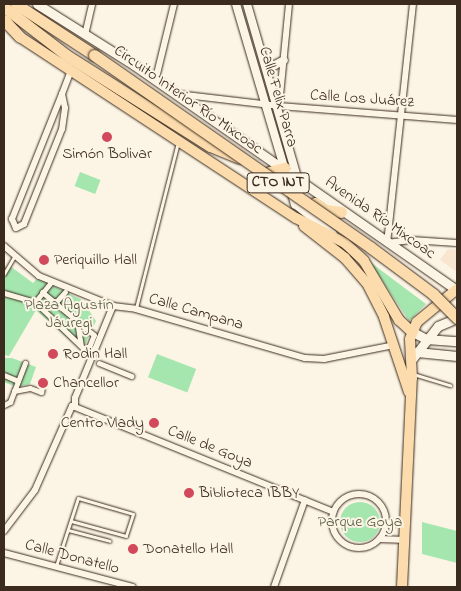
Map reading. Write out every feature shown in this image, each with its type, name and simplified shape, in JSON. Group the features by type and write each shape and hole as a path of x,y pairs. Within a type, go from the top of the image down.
{"highway":[{"name":"Circuito Interior Río Mixcoac","path":"16,4 94,55 384,257 457,318"},
{"path":"4,7 66,55 210,146 269,172 325,210 341,212"},
{"name":"CTO INT","path":"4,20 20,37"},
{"path":"269,172 284,168"}],"main road":[{"name":"Avenida Río Mixcoac","path":"37,4 176,94 297,177 341,212 457,289"},
{"name":"CTO INT","path":"4,30 20,37 296,218 337,238 364,261 399,320 411,331 415,356 412,374 405,524 406,540 402,587"},
{"name":"CTO INT","path":"296,218 312,236 345,258 372,291 394,345 411,398"},
{"path":"457,289 429,310 411,331 426,339 457,341"},
{"path":"415,356 426,339 441,324 457,318"},
{"path":"415,356 457,356"}],"street":[{"path":"85,35 92,4"},
{"path":"157,74 174,4"},
{"name":"Calle Felix Parra","path":"236,4 295,204 337,238"},
{"name":"Calle Felix Parra","path":"247,4 279,106 297,177"},
{"path":"279,106 289,4"},
{"path":"413,4 387,243 412,240 457,243"},
{"path":"266,64 275,65 284,60"},
{"path":"62,94 65,108 62,129 24,224 16,228 12,219 71,71"},
{"name":"Calle Los Juárez","path":"176,94 279,106 457,120"},
{"name":"Calle Campana","path":"4,246 14,257 52,281 114,306 136,309 315,359 394,345"},
{"path":"35,302 52,281"},
{"path":"4,293 35,302 87,352 94,335 42,292"},
{"path":"55,303 66,292"},
{"path":"4,532 35,490 72,406 75,407 75,398 114,306"},
{"path":"77,321 81,346"},
{"path":"4,405 10,402 25,363"},
{"path":"99,363 131,376"},
{"path":"4,375 18,381"},
{"path":"14,391 30,388 41,392 42,388"},
{"name":"Calle de Goya","path":"75,407 334,512"},
{"path":"379,540 386,523 380,504 366,495 345,498 334,512 333,529 344,544 362,548 379,540 406,540"},
{"path":"274,587 305,500"},
{"path":"386,523 405,524"},
{"name":"Calle Donatello","path":"4,553 133,587"}],"lane":[{"path":"136,309 178,139"},
{"path":"4,274 14,257"},
{"path":"412,374 450,385"},
{"path":"56,567 78,498 133,514 126,536 71,521"},
{"path":"68,530 110,541"}],"shaded area":[{"path":"448,249 457,250 457,272 440,260"}],"green space":[{"path":"80,172 101,180 95,194 75,186"},
{"path":"370,262 426,304 409,321"},
{"name":"Plaza Agustín Jáuregi","path":"4,265 8,269 10,266 33,283 38,278 82,300 96,321 82,351 36,310 9,356 4,355"},
{"path":"157,354 196,369 187,392 148,377"},
{"path":"4,358 12,358 36,367 30,384 16,387 4,382"},
{"name":"Parque Goya","path":"364,502 371,505 377,511 380,522 379,530 371,539 364,542 356,542 349,539 341,530 340,518 343,511 352,503"},
{"path":"422,522 457,531 457,563 422,554"}],"place":[{"name":"Simón Bolivar","path":"107,137"},
{"name":"Periquillo Hall","path":"44,260"},
{"name":"Rodin Hall","path":"53,354"},
{"name":"Chancellor","path":"43,383"},
{"name":"Centro Vlady","path":"154,423"},
{"name":"Biblioteca IBBY","path":"189,493"},
{"name":"Donatello Hall","path":"133,549"}]}
